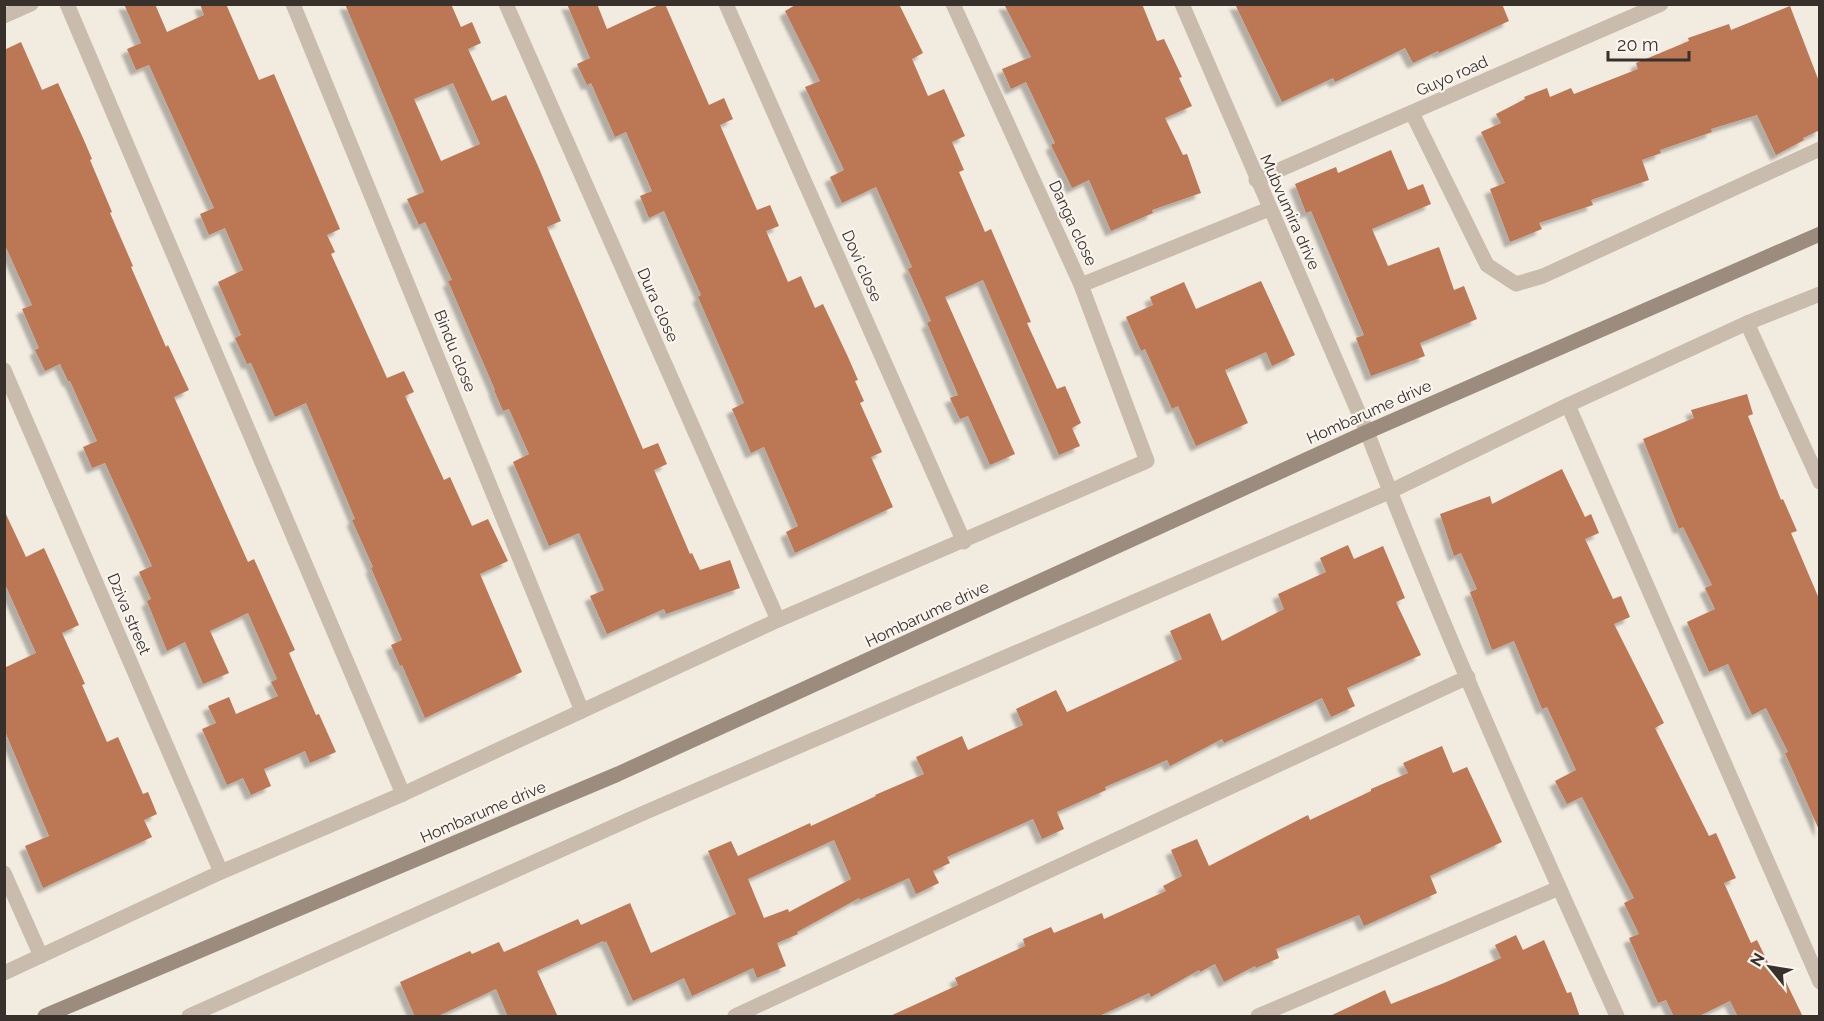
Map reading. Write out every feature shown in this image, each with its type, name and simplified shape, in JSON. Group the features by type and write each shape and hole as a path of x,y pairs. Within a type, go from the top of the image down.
{"street":[{"path":"4,16 31,4"},
{"path":"67,4 403,794"},
{"name":"Bindu close","path":"293,4 582,711"},
{"name":"Dura close","path":"506,4 778,620"},
{"name":"Dovi close","path":"726,4 964,542"},
{"name":"Danga close","path":"953,4 1082,285 1147,461 964,542"},
{"name":"Mubvumira drive","path":"1182,4 1256,180 1367,432 1389,492 1468,677 1617,1017"},
{"name":"Guyo road","path":"1256,180 1661,4"},
{"path":"1412,113 1487,266 1516,284 1543,276 1820,149"},
{"path":"1082,285 1269,209"},
{"name":"Hombarume drive","path":"45,1017 618,774 1367,432 1820,234"},
{"path":"189,1017 646,812 1389,492 1568,405 1747,323 1820,294"},
{"path":"1747,323 1820,482"},
{"name":"Dziva street","path":"4,370 221,872"},
{"path":"1568,405 1820,982"},
{"path":"4,973 221,872 403,794 778,620 964,542"},
{"path":"735,1017 1468,677"},
{"path":"4,873 41,956"},
{"path":"1258,1017 1559,888"}],"building":[{"path":"124,4 155,4 167,32 204,15 200,4 226,4 259,80 274,74 340,229 327,235 335,252 331,254 387,378 404,371 414,392 405,396 444,480 450,477 472,526 488,519 508,561 480,574 522,672 425,718 391,645 402,640 352,520 355,519 306,403 275,417 251,363 247,364 235,338 241,335 218,282 243,270 225,228 209,235 200,214 214,208 149,65 136,70 127,49 141,43"},
{"path":"345,4 451,4 461,27 472,22 481,43 468,49 492,101 506,95 538,166 561,221 547,227 643,449 658,443 667,464 654,470 690,554 692,553 700,570 730,560 740,588 666,614 664,609 607,634 590,596 604,590 579,533 549,546 513,462 529,454 509,409 503,411 448,281 452,280 425,222 419,225 407,199 424,192","holes":["453,83 480,144 441,161 414,99"]},
{"path":"567,4 597,4 607,29 665,4 709,105 724,98 733,119 720,125 757,210 770,205 779,226 766,231 788,282 801,276 815,308 823,304 848,357 864,401 860,403 882,452 871,457 893,507 795,553 786,532 798,526 764,447 751,453 732,409 744,403 698,297 701,295 664,211 649,218 640,196 652,191 626,132 615,137 591,83 587,85 577,64 590,58"},
{"path":"797,4 899,4 923,53 912,59 928,96 944,89 965,136 952,142 964,170 959,172 985,232 991,229 1031,322 1027,323 1057,389 1065,386 1081,423 1072,428 1080,446 1059,455 983,280 945,297 1015,454 990,465 968,416 960,419 950,398 958,395 927,323 931,321 908,269 912,267 876,187 842,203 830,177 844,170 805,87 820,81 785,11"},
{"path":"1004,4 1142,4 1157,41 1164,39 1182,77 1179,78 1192,106 1165,118 1183,155 1187,154 1201,193 1152,210 1153,213 1111,231 1089,180 1072,188 1051,145 1055,143 1026,82 1011,89 1002,69 1031,57"},
{"path":"1235,4 1502,4 1509,21 1413,63 1405,48 1335,82 1333,78 1282,102"},
{"path":"1790,6 1820,84 1820,130 1776,155 1757,115 1711,129 1712,132 1660,150 1661,153 1642,160 1649,180 1591,200 1593,205 1539,223 1542,229 1510,242 1490,189 1505,183 1481,132 1501,123 1496,114 1525,99 1524,97 1547,88 1550,97 1571,88 1574,94 1638,69 1636,63 1689,41 1688,38 1729,24 1731,30"},
{"path":"21,42 42,90 58,83 83,138 112,212 110,213 133,266 131,267 166,347 168,345 189,390 174,397 248,562 254,559 295,650 289,653 316,715 319,714 336,752 310,763 305,751 264,769 271,786 251,795 243,778 227,785 202,729 216,723 208,706 229,697 236,714 278,696 271,682 277,679 248,613 210,631 229,673 203,684 185,642 167,651 147,601 151,599 139,572 152,566 105,463 92,468 83,447 97,441 70,381 60,364 45,371 35,350 39,348 22,309 32,305 4,243 4,50"},
{"path":"1391,150 1408,190 1423,184 1431,204 1372,229 1388,266 1439,247 1454,290 1464,286 1477,319 1420,343 1425,356 1371,376 1356,338 1364,335 1311,211 1306,213 1295,184 1336,167 1338,173"},
{"path":"1261,281 1295,355 1272,366 1266,352 1225,370 1248,423 1196,446 1178,406 1172,409 1145,349 1141,351 1126,317 1153,305 1150,297 1184,282 1196,309"},
{"path":"1747,394 1753,414 1748,416 1781,500 1783,499 1797,531 1791,533 1820,601 1820,832 1785,753 1788,752 1766,708 1752,715 1728,664 1709,672 1687,622 1715,609 1705,588 1712,585 1683,527 1679,529 1643,439 1694,418 1691,410"},
{"path":"1562,469 1585,517 1591,514 1599,533 1585,539 1613,599 1621,596 1630,617 1614,624 1664,723 1655,728 1709,836 1716,833 1736,878 1724,883 1751,943 1757,940 1779,985 1786,982 1803,1017 1738,1017 1730,1001 1697,1017 1674,1017 1666,1000 1658,1003 1629,938 1639,934 1624,903 1634,898 1582,797 1567,804 1555,781 1576,770 1547,707 1542,709 1514,641 1492,650 1470,592 1477,589 1461,553 1454,556 1440,514 1490,496 1492,504"},
{"path":"4,510 26,557 44,548 79,625 62,633 85,684 82,685 107,742 118,737 143,794 148,792 157,814 144,820 152,837 43,888 25,846 49,836 4,729 4,668 36,653 4,582"},
{"path":"1348,545 1354,559 1383,546 1405,598 1396,602 1421,655 1347,688 1355,706 1331,717 1322,698 1224,743 1222,739 1170,766 1167,760 1105,787 1106,790 1057,812 1064,829 1042,839 1033,819 947,857 950,863 933,871 939,883 916,894 909,878 860,900 859,898 797,932 798,934 777,943 786,966 757,978 753,968 692,996 684,978 633,1001 606,941 604,943 603,941 537,971 558,1017 508,1017 496,989 436,1017 415,1017 400,982 470,951 472,954 499,942 504,952 578,919 581,925 630,903 651,953 736,914 708,851 731,841 738,856 810,823 811,826 924,774 916,757 962,736 968,750 1023,725 1016,709 1056,690 1067,712 1182,659 1170,631 1210,613 1222,641 1284,609 1278,594 1326,572 1320,558","holes":["834,840 851,879 789,912 788,909 764,918 748,879"]},
{"path":"1442,746 1453,773 1467,767 1502,842 1430,876 1437,893 1364,926 1359,915 1276,949 1279,958 1256,968 1255,966 1224,982 1215,964 1200,972 1199,970 1151,997 1149,993 1097,1017 888,1017 958,985 955,978 1025,946 1023,939 1051,927 1054,933 1102,913 1104,919 1166,891 1163,886 1182,876 1171,850 1197,839 1209,866 1308,815 1310,820 1408,773 1403,763"},
{"path":"1516,935 1523,950 1544,940 1567,993 1571,992 1580,1017 1328,1017 1385,990 1391,1004 1444,983 1501,958 1495,945"}]}
